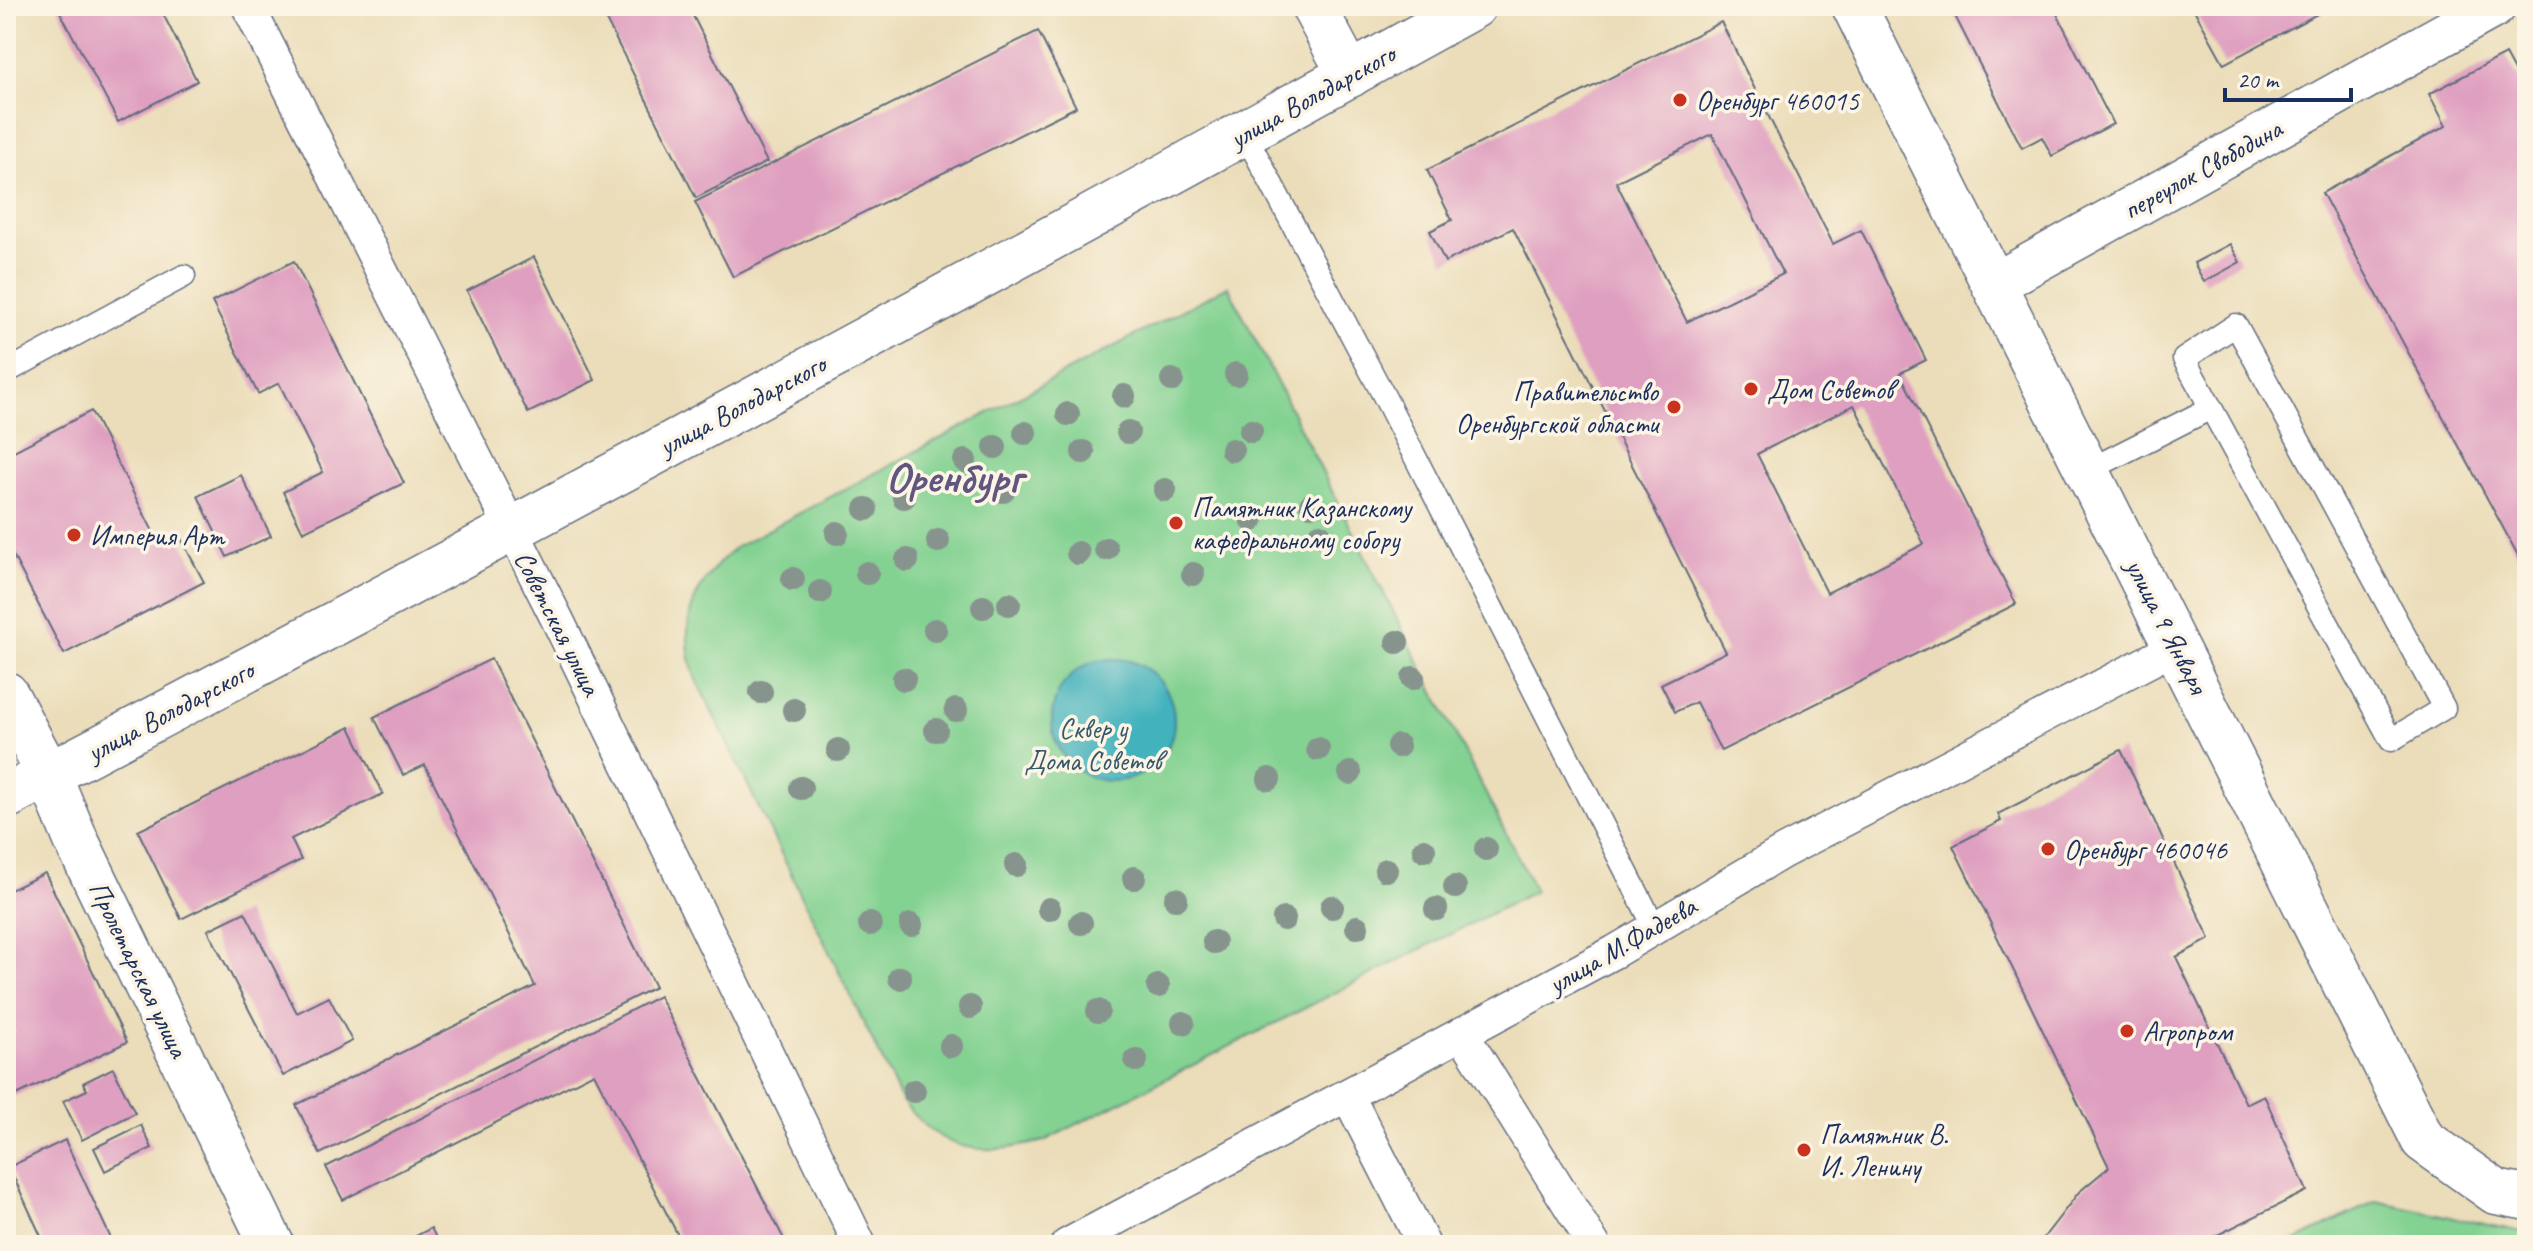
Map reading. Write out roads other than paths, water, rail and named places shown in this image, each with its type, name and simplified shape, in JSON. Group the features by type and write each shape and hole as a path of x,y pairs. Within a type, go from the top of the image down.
{"main road":[{"path":"1313,6 1350,75"},
{"name":"улица Володарского","path":"6,797 511,530 1245,134 1474,6"},
{"name":"улица 9 Января","path":"1854,6 2178,646 2423,1140 2496,1192 2527,1198"},
{"name":"Пролетарская улица","path":"6,694 49,775 76,840 272,1245"}],"street":[{"name":"Советская улица","path":"248,6 511,530 860,1245"},
{"name":"переулок Свободина","path":"1993,285 2495,6"},
{"name":"улица М.Фадеева","path":"1067,1245 1655,928 1783,852 2178,646"},
{"path":"1462,1033 1594,1245"},
{"path":"1348,1096 1424,1245"}],"lane":[{"path":"1245,134 1383,394 1655,928"},
{"path":"6,372 184,276"},
{"path":"2236,325 2444,708 2391,740 2211,408 2184,359 2236,325"},
{"path":"2089,470 2211,408"}],"water":[{"path":"1113,659 1136,664 1156,677 1169,697 1174,720 1169,743 1156,763 1136,776 1113,781 1090,776 1070,763 1057,743 1052,720 1057,697 1070,677 1090,664"}],"place":[{"name":"Оренбург 460015","path":"1680,100"},
{"name":"Дом Советов","path":"1751,389"},
{"name":"Правительство Оренбургской области","path":"1674,407"},
{"name":"Памятник Казанскому кафедральному собору","path":"1176,523"},
{"name":"Империя Арт","path":"74,535"},
{"name":"Оренбург 460046","path":"2048,849"},
{"name":"Агропром","path":"2127,1031"},
{"name":"Памятник В. И. Ленину","path":"1804,1150"}],"district":[{"name":"Оренбург","path":"954,477"}],"park label":[{"name":"Сквер у Дома Советов","path":"1093,744"}]}
